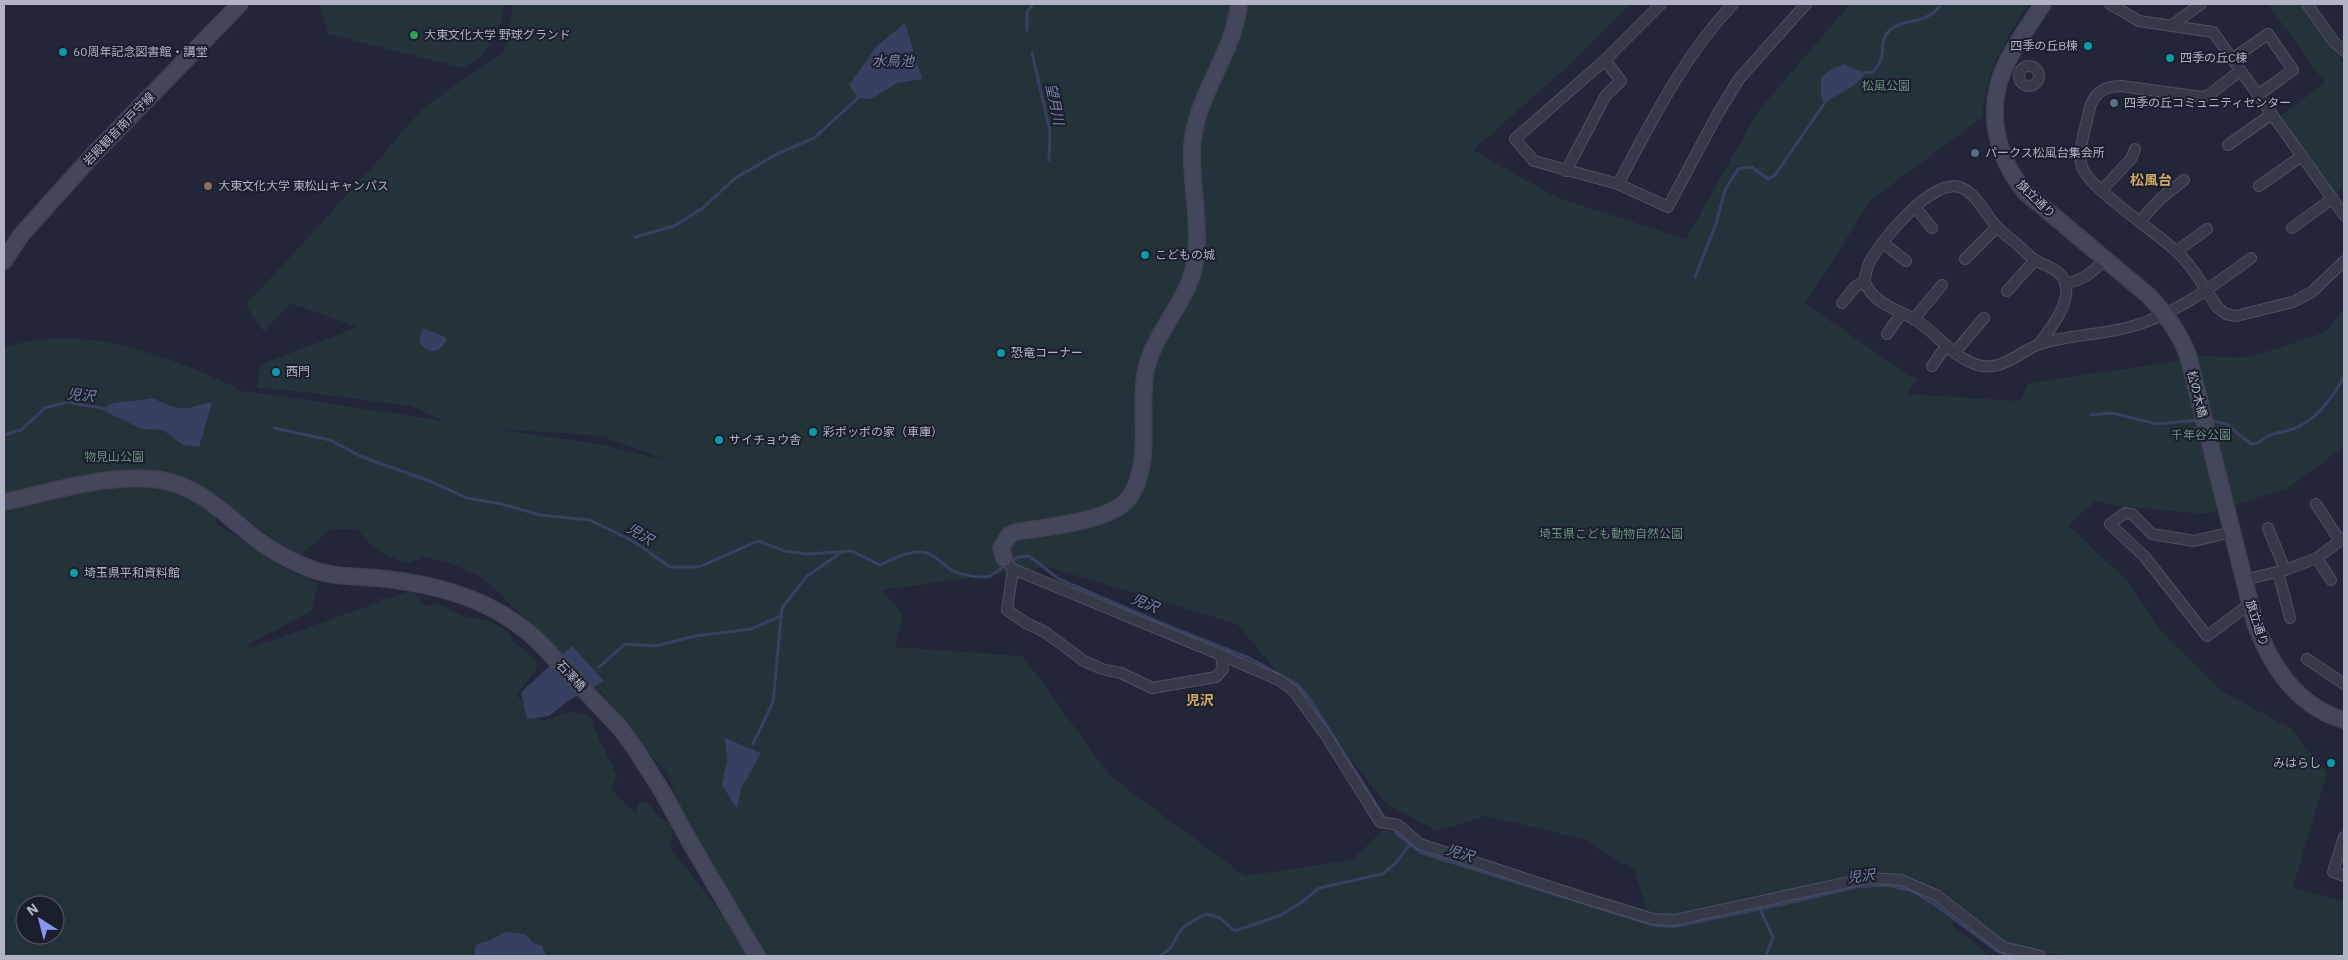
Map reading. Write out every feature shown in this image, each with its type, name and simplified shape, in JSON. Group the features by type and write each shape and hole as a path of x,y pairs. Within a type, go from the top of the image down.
{"street":[{"name":"岩殿観音南戸守線","path":"4,261 21,235 87,163 240,4"},
{"path":"1221,655 1223,669 1216,677 1152,688 1121,673 1102,669 1084,661 1045,632 1026,623 1007,610 1010,565 1002,548 1009,535 1016,532 1100,516 1123,505 1139,480 1143,463 1145,374 1156,341 1178,305 1191,276 1195,248 1196,217 1192,146 1198,111 1228,47 1238,20 1240,4"},
{"path":"1661,4 1605,60 1515,139 1534,161 1618,184 1668,208 1717,115 1739,79 1806,4"},
{"path":"1618,184 1674,81 1704,38 1733,4"},
{"name":"旗立通り","path":"2043,4 2005,66 1994,103 1994,124 1999,148 2008,167 2025,192 2149,296 2165,313 2188,355"},
{"path":"2110,4 2139,21 2213,32 2344,215"},
{"path":"2172,25 2201,4"},
{"path":"2307,4 2334,42 2344,51"},
{"path":"2232,59 2268,34 2293,70 2258,95"},
{"path":"1566,171 1606,95 1622,81 1605,60"},
{"path":"2005,66 2021,72"},
{"path":"2240,71 2209,95 2202,97 2121,86 2109,86 2100,90 2091,103 2081,156 2082,167 2086,175 2177,251 2226,314 2236,316 2294,302 2312,292 2344,262"},
{"path":"2228,145 2272,114"},
{"path":"2102,190 2131,159 2135,149"},
{"path":"2259,186 2302,156"},
{"path":"2140,221 2160,199 2184,180"},
{"path":"1842,303 1855,287 1864,281 1869,264 1897,224 1915,207 1933,194 1949,187 1962,187 1971,195 1997,227 2035,260 2048,265 2061,276 2065,284 2064,300 2061,308 2055,322 2040,344"},
{"path":"2292,228 2333,198"},
{"path":"1915,207 1932,228"},
{"path":"1965,259 1997,227"},
{"path":"2177,251 2206,229"},
{"path":"1882,243 1906,260"},
{"path":"1864,281 1876,300 1914,319 1966,361 1989,367 2008,362 2040,344 2126,328 2165,313 2206,290 2251,258"},
{"path":"2007,291 2035,260"},
{"path":"2065,284 2078,282 2105,260"},
{"path":"1914,319 1942,285"},
{"path":"1887,334 1902,314"},
{"path":"1932,366 1984,318"},
{"name":"松の木橋","path":"2188,355 2221,491"},
{"name":"石澤橋","path":"4,502 122,478 141,478 182,485 200,494 258,540 307,568 331,574 391,580 450,590 503,614 525,629 539,642 634,747 662,791 757,956"},
{"name":"旗立通り","path":"2221,491 2250,604 2264,649 2291,686 2319,709 2344,720"},
{"path":"2244,580 2281,571 2317,558 2342,539 2316,504"},
{"path":"2232,532 2194,541 2152,534 2132,514 2125,513 2110,524 2146,557 2207,636 2250,604"},
{"path":"2268,528 2281,571 2290,618"},
{"path":"2317,558 2331,580"},
{"path":"1010,565 1279,680 1294,691 1327,737 1380,822 1398,825 1420,844 1653,919 1674,920 1868,878 1900,880 1936,895 2003,947 2040,956"},
{"path":"2308,658 2344,684"},
{"path":"2344,838 2333,872 2344,876"}],"green space":[{"name":"大東文化大学 野球グランド","path":"318,4 505,4 500,25 492,42 481,56 463,68 328,34"},
{"path":"513,4 1631,4 1566,68 1473,150 1558,198 1686,239 1758,111 1850,4 2029,4 1997,58 1987,86 1983,117 1871,200 1805,304 1917,380 1907,394 2019,401 2029,383 2172,362 2193,355 2240,358 2276,349 2325,332 2344,309 2344,447 2288,488 2207,514 2117,506 2096,501 2068,525 2126,580 2166,637 2222,691 2290,728 2327,773 2293,887 2344,902 2344,956 2070,956 2019,950 2004,944 1966,913 1952,925 1988,955 1993,956 4,956 4,347 34,340 64,338 94,340 153,354 209,375 237,388 237,391 444,421 410,406 287,390 257,388 260,365 357,327 290,303 264,332 246,305 368,172 423,108 504,51","holes":["498,429 602,436 669,461 603,445","226,504 298,558 329,530 357,529 374,547 400,561 409,564 423,556 452,564 483,578 603,695 652,757 667,771 676,798 745,925 736,933 670,847 673,830 670,822 659,817 649,803 637,802 637,815 611,789 617,777 592,719 573,712 542,721 517,696 535,671 538,663 512,640 508,631 490,621 463,616 435,603 427,607 411,591 385,600 381,597 379,602 251,648 246,646 312,611 318,583 287,570 215,523","1048,567 1237,624 1388,805 1437,831 1486,816 1582,839 1634,870 1647,910 1384,829 1352,860 1245,876 1110,776 1023,656 895,647 903,614 881,590"]},
{"path":"2268,4 2301,4 2344,64 2344,186 2335,193 2280,116 2325,83"}],"water":[{"name":"水鳥池","path":"905,23 922,79 897,83 871,99 858,98 849,85 877,46"},
{"path":"1844,64 1864,73 1853,86 1824,104 1821,95 1821,78 1830,70"},
{"path":"423,328 447,338 442,347 431,351 419,342"},
{"path":"153,398 179,408 212,403 199,447 183,445 163,430 142,429 106,412 107,405"},
{"path":"572,646 604,681 568,701 549,716 527,719 521,692"},
{"path":"725,738 761,753 741,789 737,809 722,785 727,760"},
{"path":"507,932 525,934 533,943 542,946 546,956 475,955 476,947 479,943"}],"waterway":[{"name":"望月川","path":"1027,30 1027,12 1033,4"},
{"path":"1864,73 1873,72 1878,66 1881,60 1884,39 1890,30 1896,26 1929,16 1941,4"},
{"name":"望月川","path":"1032,53 1050,131 1049,160"},
{"path":"635,237 674,226 703,208 734,179 777,154 814,138 858,98"},
{"path":"1695,277 1716,224 1725,190 1738,169 1752,167 1768,179 1775,175 1824,104"},
{"path":"2208,420 2226,424 2251,444 2258,443 2270,435 2293,429 2309,420 2323,408 2344,377"},
{"name":"児沢","path":"4,435 21,430 45,408 67,402 106,409"},
{"path":"2091,415 2112,413 2157,424 2199,420"},
{"name":"児沢","path":"274,428 330,440 360,456 432,482 467,498 502,504 540,515 590,520 633,541 670,567 699,567 758,541 785,551 807,554 852,551 880,565 910,553 925,553 930,554 953,571 977,577 991,576"},
{"path":"753,744 773,702 782,608 806,577 842,552"},
{"name":"児沢","path":"993,574 1017,557 1029,556 1059,579 1249,658 1297,684 1312,702 1386,820"},
{"path":"599,667 625,644 655,646 695,636 751,629 781,616"},
{"name":"児沢","path":"1392,827 1398,835 1422,853 1653,925 1673,927 1856,887 1886,885 1912,891 1934,904 1997,951 2008,956"},
{"path":"1159,956 1172,946 1179,933 1185,927 1206,914 1220,918 1235,931 1281,915 1302,902 1319,888 1382,874 1396,863 1410,844"},
{"path":"1760,909 1773,937 1766,956"}],"place":[{"name":"大東文化大学 野球グランド","path":"414,35"},
{"name":"四季の丘B棟","path":"2088,46"},
{"name":"60周年記念図書館・講堂","path":"63,52"},
{"name":"四季の丘C棟","path":"2170,58"},
{"name":"四季の丘コミュニティセンター","path":"2114,103"},
{"name":"パークス松風台集会所","path":"1975,153"},
{"name":"大東文化大学 東松山キャンパス","path":"208,186"},
{"name":"こどもの城","path":"1145,255"},
{"name":"恐竜コーナー","path":"1001,353"},
{"name":"西門","path":"276,372"},
{"name":"彩ポッポの家（車庫）","path":"813,432"},
{"name":"サイチョウ舎","path":"719,440"},
{"name":"埼玉県平和資料館","path":"74,573"},
{"name":"みはらし","path":"2331,763"}],"district":[{"name":"松風台","path":"2151,180"},
{"name":"児沢","path":"1200,700"}],"park label":[{"name":"松風公園","path":"1886,86"},
{"name":"千年谷公園","path":"2201,435"},
{"name":"物見山公園","path":"114,457"},
{"name":"埼玉県こども動物自然公園","path":"1611,534"}]}
